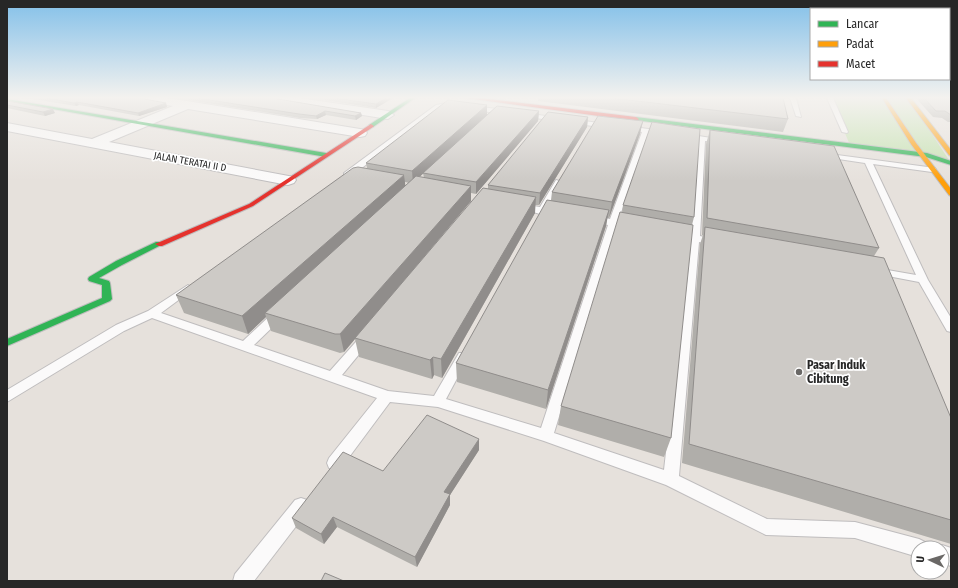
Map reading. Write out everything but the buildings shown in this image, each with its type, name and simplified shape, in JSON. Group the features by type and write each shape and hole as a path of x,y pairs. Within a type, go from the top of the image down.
{"main road":[{"path":"157,125 326,155"},
{"path":"7,343 107,298 106,283 92,279 120,262 196,227 250,205 371,125"},
{"path":"690,125 922,154 951,163"},
{"path":"903,125 932,170 951,194"},
{"path":"929,125 951,154"}],"street":[{"path":"92,144 137,125"},
{"path":"314,125 360,133"},
{"name":"JALAN TERATAI II D","path":"7,128 288,180"}],"lane":[{"path":"363,177 345,177 413,125"},
{"path":"537,129 540,125"},
{"path":"586,137 592,125"},
{"path":"604,125 733,143"},
{"path":"842,125 845,132"},
{"path":"546,436 612,223 646,131"},
{"path":"672,480 695,238 702,138"},
{"path":"820,154 932,170"},
{"path":"868,161 923,280 951,328"},
{"path":"536,224 566,170"},
{"path":"515,205 566,214"},
{"path":"582,217 643,228"},
{"path":"665,233 726,244"},
{"path":"870,270 923,280"},
{"path":"7,396 120,328 152,314 197,282"},
{"path":"245,346 285,309"},
{"path":"152,314 388,396 438,402 546,436 672,480 766,526 855,530 910,545"},
{"path":"333,377 374,328"},
{"path":"438,402 468,348"},
{"path":"324,476 388,396"},
{"path":"242,581 310,495"}],"green space":[{"path":"842,125 926,125 951,163 850,145"}],"traffic: fast":[{"path":"155,125 326,155"},
{"path":"688,125 927,155 951,163"},
{"path":"7,343 107,299 106,283 92,279 119,263 159,244"}],"traffic: slow":[{"path":"902,125 951,194"},
{"path":"929,125 951,154"}],"traffic: jam":[{"path":"159,244 251,205 371,126"}],"place":[{"name":"Pasar Induk Cibitung","path":"799,372"}]}
